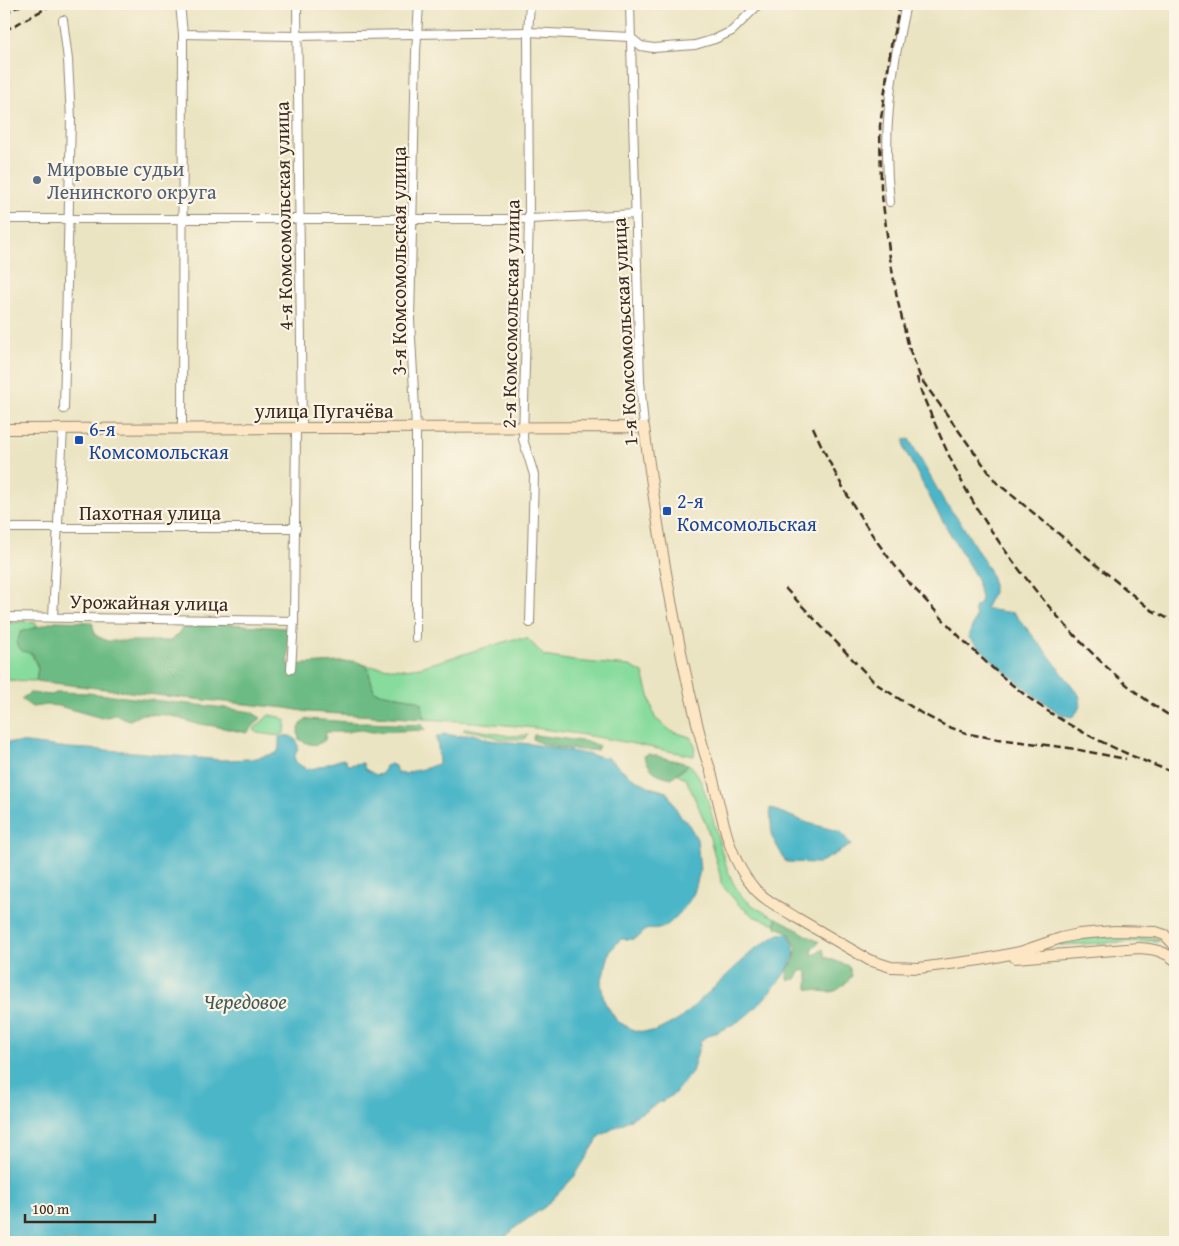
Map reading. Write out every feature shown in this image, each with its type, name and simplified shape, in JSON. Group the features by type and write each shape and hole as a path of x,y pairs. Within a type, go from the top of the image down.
{"main road":[{"name":"улица Пугачёва","path":"4,429 644,427"},
{"name":"1-я Комсомольская улица","path":"644,427 668,582 702,744 711,771 723,824 744,874 755,890 772,904 869,960 891,967 919,968 980,960"},
{"path":"980,960 1020,952 1079,934 1115,931 1156,932 1165,935 1175,946"},
{"path":"980,960 1139,948 1154,948 1175,960"}],"street":[{"path":"180,4 183,34 181,219 182,429"},
{"name":"4-я Комсомольская улица","path":"290,669 294,621 299,428 297,4"},
{"name":"3-я Комсомольская улица","path":"416,638 416,427 410,320 416,52 419,4"},
{"name":"2-я Комсомольская улица","path":"530,4 528,32 528,219 523,427 525,448 531,461 534,475 530,622"},
{"name":"1-я Комсомольская улица","path":"630,4 640,381 644,427"},
{"path":"183,34 297,36 528,32 630,37 641,46 653,48 696,45 716,39 732,31 758,4"},
{"path":"890,202 886,152 888,110 895,54 906,4"},
{"path":"63,20 68,60 71,119 64,409"},
{"path":"4,219 528,219 636,214"},
{"path":"53,617 63,429"},
{"name":"Пахотная улица","path":"4,528 296,528"},
{"name":"Урожайная улица","path":"4,618 53,617 294,621"}],"green space":[{"path":"26,621 36,623 38,627 21,632 38,668 36,681 4,680 4,624"},
{"path":"56,621 92,622 95,635 107,641 170,641 177,636 182,628 216,623 286,628 289,634 288,665 355,661 367,666 374,691 417,700 422,703 424,719 308,712 36,681 38,668 33,654 22,651 16,643 21,632"},
{"path":"514,639 528,639 544,656 574,661 630,666 643,673 655,718 671,731 690,737 695,745 694,756 553,730 489,723 424,719 422,703 417,700 374,691 367,666 405,669 420,667"},
{"path":"58,692 88,693 225,708 251,712 261,718 247,733 193,723 169,715 142,714 130,720 115,715 102,718 59,706 32,707 21,699 30,693 52,695"},
{"path":"269,715 286,720 285,732 279,736 254,731"},
{"path":"307,719 422,725 425,730 371,732 358,729 348,732 326,732 325,740 318,744 312,744 299,739 298,731 303,721"},
{"path":"467,728 510,736 528,735 524,739 502,739 463,730"},
{"path":"534,735 589,742 599,746 597,750 554,747 533,739"},
{"path":"649,754 688,764 672,778 666,777 651,769 644,756"},
{"path":"688,764 696,772 703,786 733,882 741,895 749,902 776,918 776,924 755,917 740,906 721,884 706,824 686,779 676,773 683,770"},
{"path":"776,918 819,942 812,948 813,956 823,949 825,957 849,966 852,976 837,990 829,992 808,989 808,973 804,970 800,972 796,979 789,980 787,976 788,969 794,961 797,948 789,932 776,927"},
{"path":"1092,936 1132,936 1161,939 1159,941 1072,945 1060,945 1059,943"}],"water":[{"path":"909,439 944,501 961,523 989,570 993,581 993,593 985,609 1014,613 1047,653 1079,695 1080,707 1072,717 1062,715 1032,694 968,637 976,617 974,607 979,604 981,599 977,579 938,513 905,450 904,440"},
{"name":"Чередовое","path":"443,734 458,736 473,734 489,740 531,744 608,758 630,776 650,787 667,792 679,814 689,825 697,839 700,871 694,893 686,906 665,927 645,930 634,939 621,939 610,951 601,983 604,1001 617,1021 635,1031 654,1032 680,1019 756,948 779,934 788,933 795,952 784,974 746,1016 701,1040 692,1072 673,1095 600,1136 574,1177 546,1206 516,1227 500,1242 4,1242 4,742 221,760 252,759 277,753 279,738 288,736 297,742 298,747 295,760 305,768 312,769 343,759 347,765 363,763 365,769 376,775 382,774 385,766 391,764 395,766 397,773 406,774 439,764 436,738"},
{"path":"770,808 808,823 841,832 851,845 819,863 786,862 772,837"}],"railway":[{"path":"4,14 23,4"},
{"path":"4,31 54,4"},
{"path":"900,4 891,46 880,126 881,188 897,298 909,348 921,379 996,482 1151,610 1175,622"},
{"path":"917,377 928,408 963,484 983,518 1022,573 1069,629 1094,655 1148,701 1175,719"},
{"path":"813,427 830,464 850,500 884,551 901,573 969,646 1018,690 1054,715 1110,746 1175,773"},
{"path":"785,588 875,683 921,713 946,726 969,734 1069,748 1126,759"}],"place":[{"name":"Мировые судьи Ленинского округа","path":"37,180"},
{"name":"6-я Комсомольская","path":"79,440"},
{"name":"2-я Комсомольская","path":"667,511"}]}
